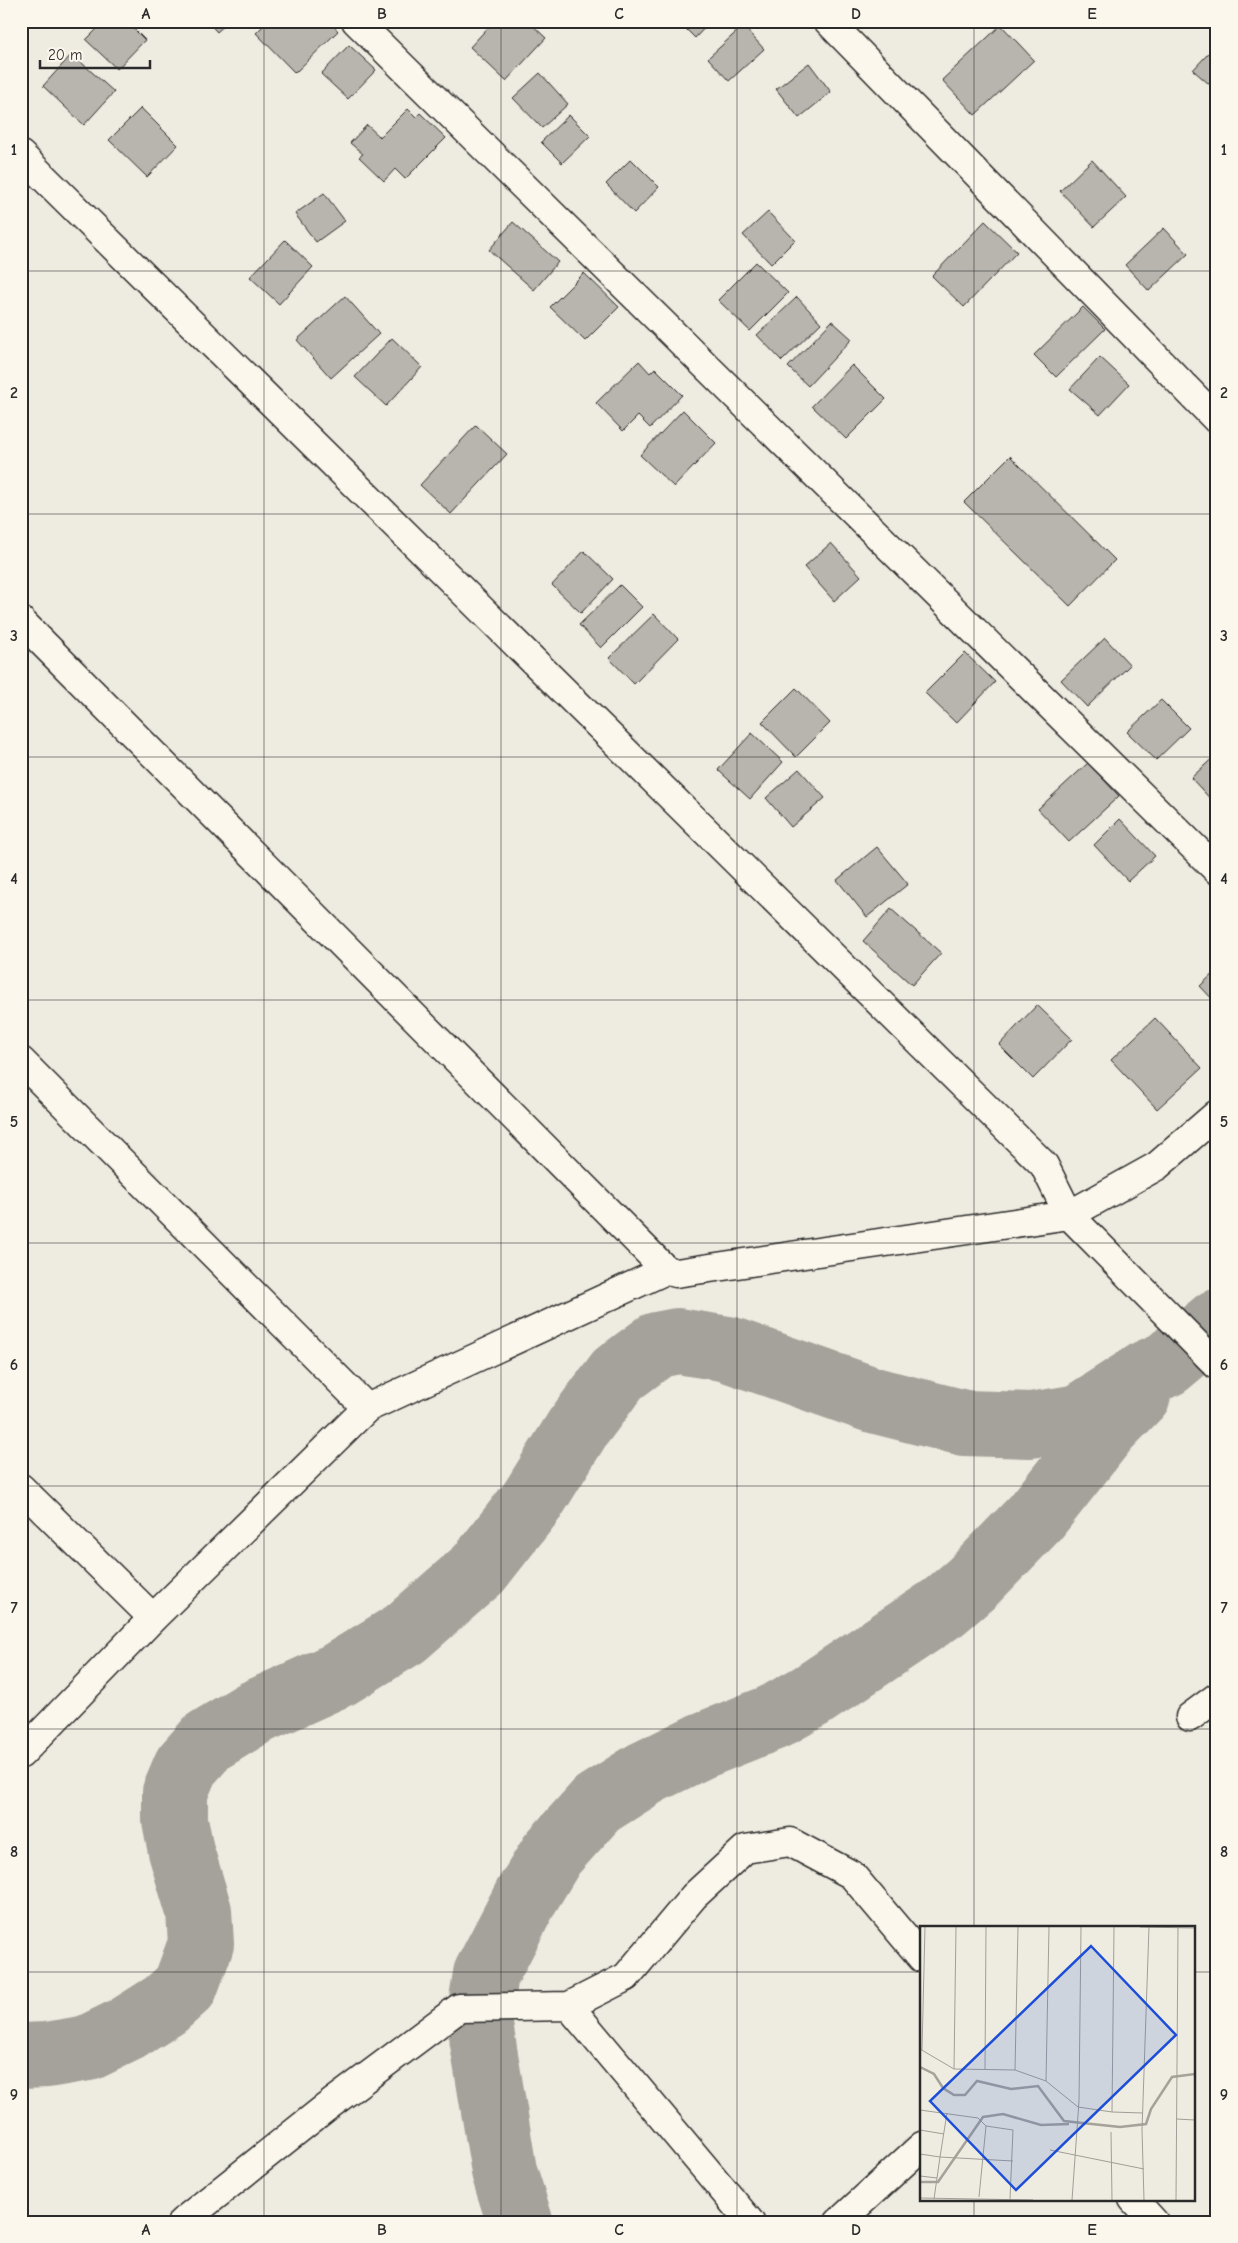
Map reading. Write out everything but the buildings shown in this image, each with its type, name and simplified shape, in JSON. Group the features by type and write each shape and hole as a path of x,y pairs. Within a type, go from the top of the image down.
{"street":[{"path":"356,21 1217,870"},
{"path":"828,21 1217,420"},
{"path":"21,155 1044,1165 1069,1215 1217,1365"},
{"path":"21,621 666,1270 676,1273 1069,1215 1157,1166 1217,1114"},
{"path":"21,1061 367,1408"},
{"path":"21,1754 153,1618 367,1408 666,1270"},
{"path":"21,1488 153,1618"},
{"path":"1190,1717 1217,1697"},
{"path":"182,2222 210,2213 324,2109 459,2008 569,2006 626,1977 694,1896 745,1850 790,1842 852,1876 920,1956"},
{"path":"569,2006 750,2222"},
{"path":"838,2222 920,2148"},
{"path":"1134,2200 1154,2222"}],"waterway":[{"path":"21,2056 47,2055 88,2048 127,2029 165,2005 185,1987 201,1944 199,1911 181,1851 175,1820 175,1792 186,1766 208,1741 254,1713 338,1675 405,1634 479,1569 533,1500 577,1429 618,1374 657,1345 678,1341 728,1349 873,1400 964,1423 1031,1425 1079,1417 1149,1372 1167,1364 1217,1322"},
{"path":"520,2222 504,2171 479,2019 486,1974 526,1897 552,1854 597,1804 646,1773 701,1746 774,1717 811,1696 944,1607 972,1583 1035,1518 1106,1428 1138,1395"}]}
